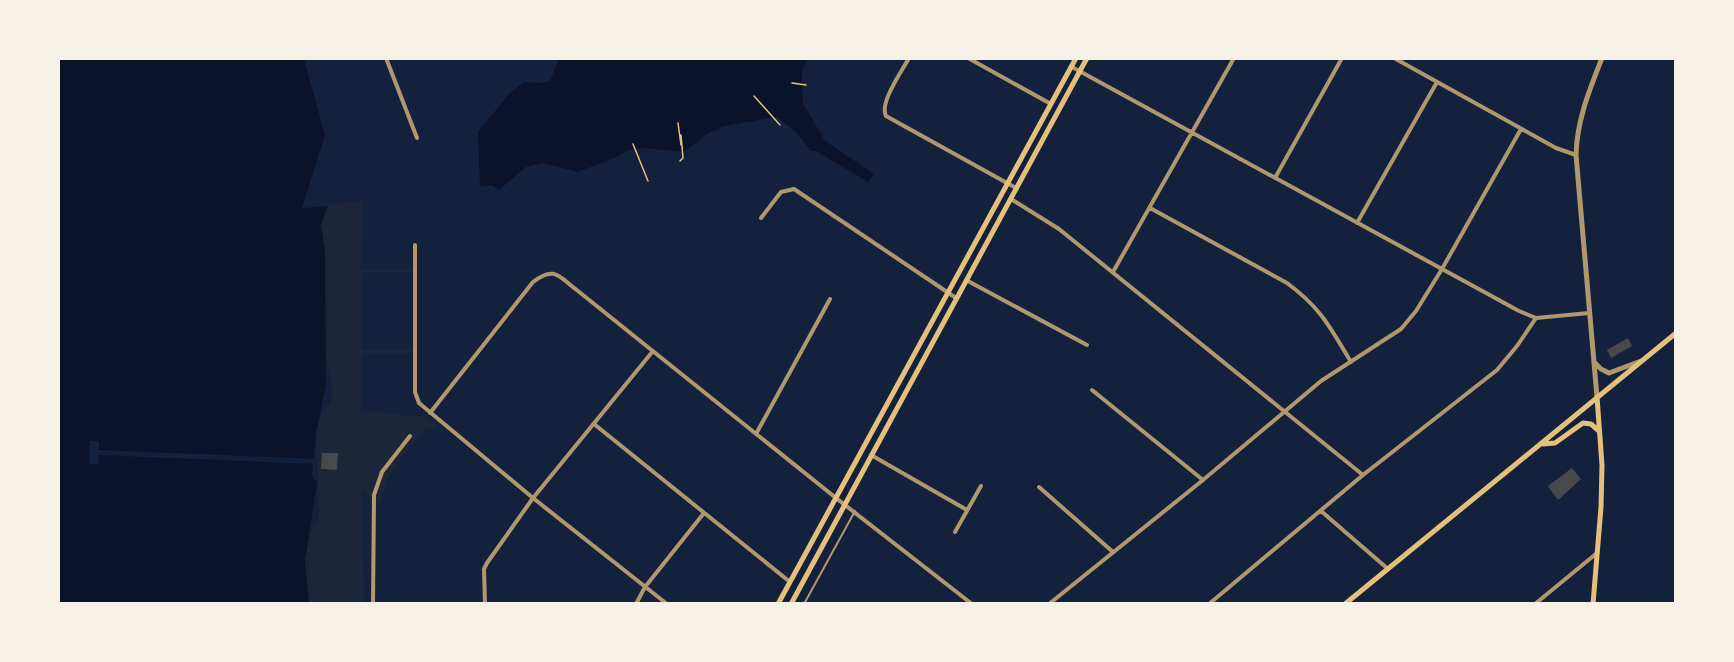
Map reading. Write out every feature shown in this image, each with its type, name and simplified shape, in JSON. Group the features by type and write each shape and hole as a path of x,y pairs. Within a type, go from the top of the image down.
{"main road":[{"path":"778,603 1076,58"},
{"path":"791,603 1087,58"},
{"path":"1345,603 1676,333"},
{"path":"1593,603 1601,507 1597,397"},
{"path":"1542,444 1555,443 1583,423 1594,425 1600,432"}],"street":[{"path":"386,58 417,138"},
{"path":"909,58 886,101 884,111 886,116 1016,188"},
{"path":"968,58 1051,104"},
{"path":"1113,272 1234,58"},
{"path":"1275,177 1342,58"},
{"path":"1394,58 1561,151 1576,155"},
{"path":"1597,397 1576,155 1577,132 1582,112 1602,58"},
{"path":"1072,67 1519,311 1536,318 1589,313"},
{"path":"1358,223 1437,82"},
{"path":"1049,603 1203,480 1321,381 1401,329 1416,311 1442,269 1521,129"},
{"path":"760,218 781,192 794,189 956,298"},
{"path":"1011,199 1059,229 1363,476"},
{"path":"1150,208 1287,283 1306,297 1322,314 1351,362"},
{"path":"415,245 415,392 419,403 533,498 668,603"},
{"path":"430,413 533,282 549,272 564,280 836,498 972,603"},
{"path":"966,280 1087,345"},
{"path":"756,434 830,299"},
{"path":"1209,603 1363,476 1497,370 1518,346 1536,318"},
{"path":"485,603 484,569 533,498 653,351"},
{"path":"1593,360 1601,369 1609,373 1642,360"},
{"path":"1092,390 1203,480"},
{"path":"594,424 790,582"},
{"path":"373,603 374,495 382,472 410,436"},
{"path":"872,456 967,510"},
{"path":"956,532 981,486"},
{"path":"1040,487 1113,552"},
{"path":"1321,511 1388,568"},
{"path":"636,603 645,587 704,513"},
{"path":"1535,603 1598,553"}],"lane":[{"path":"804,603 855,511"}],"path":[{"path":"792,83 806,86"},
{"path":"754,96 780,124"},
{"path":"678,123 682,145"},
{"path":"680,161 683,158 681,135"},
{"path":"633,144 648,181"}],"shaded area":[{"path":"58,59 304,59 325,135 302,208 328,206 321,225 325,252 326,383 316,434 312,475 317,483 305,562 309,603 59,603"},
{"path":"559,59 808,59 802,71 803,103 825,141 874,174 868,182 816,151 811,151 796,132 777,117 724,126 707,134 684,152 643,148 629,150 578,172 542,163 526,167 499,190 492,185 480,187 478,132 509,94 524,82 550,81"},
{"path":"362,201 361,269 415,270 415,272 361,273 361,350 416,350 416,353 361,353 361,411 421,417 423,413 439,426 426,428 404,454 387,482 382,504 362,492 365,603 306,603 301,531 314,526 319,514 316,430 320,416 331,403 332,388 302,208"}],"pier":[{"path":"90,441 99,441 99,450 317,459 317,464 99,455 98,464 89,464"}],"building":[{"path":"1628,338 1632,346 1611,358 1607,350"},
{"path":"322,453 338,453 337,470 321,469"},
{"path":"1572,468 1581,479 1558,500 1548,486"}]}
